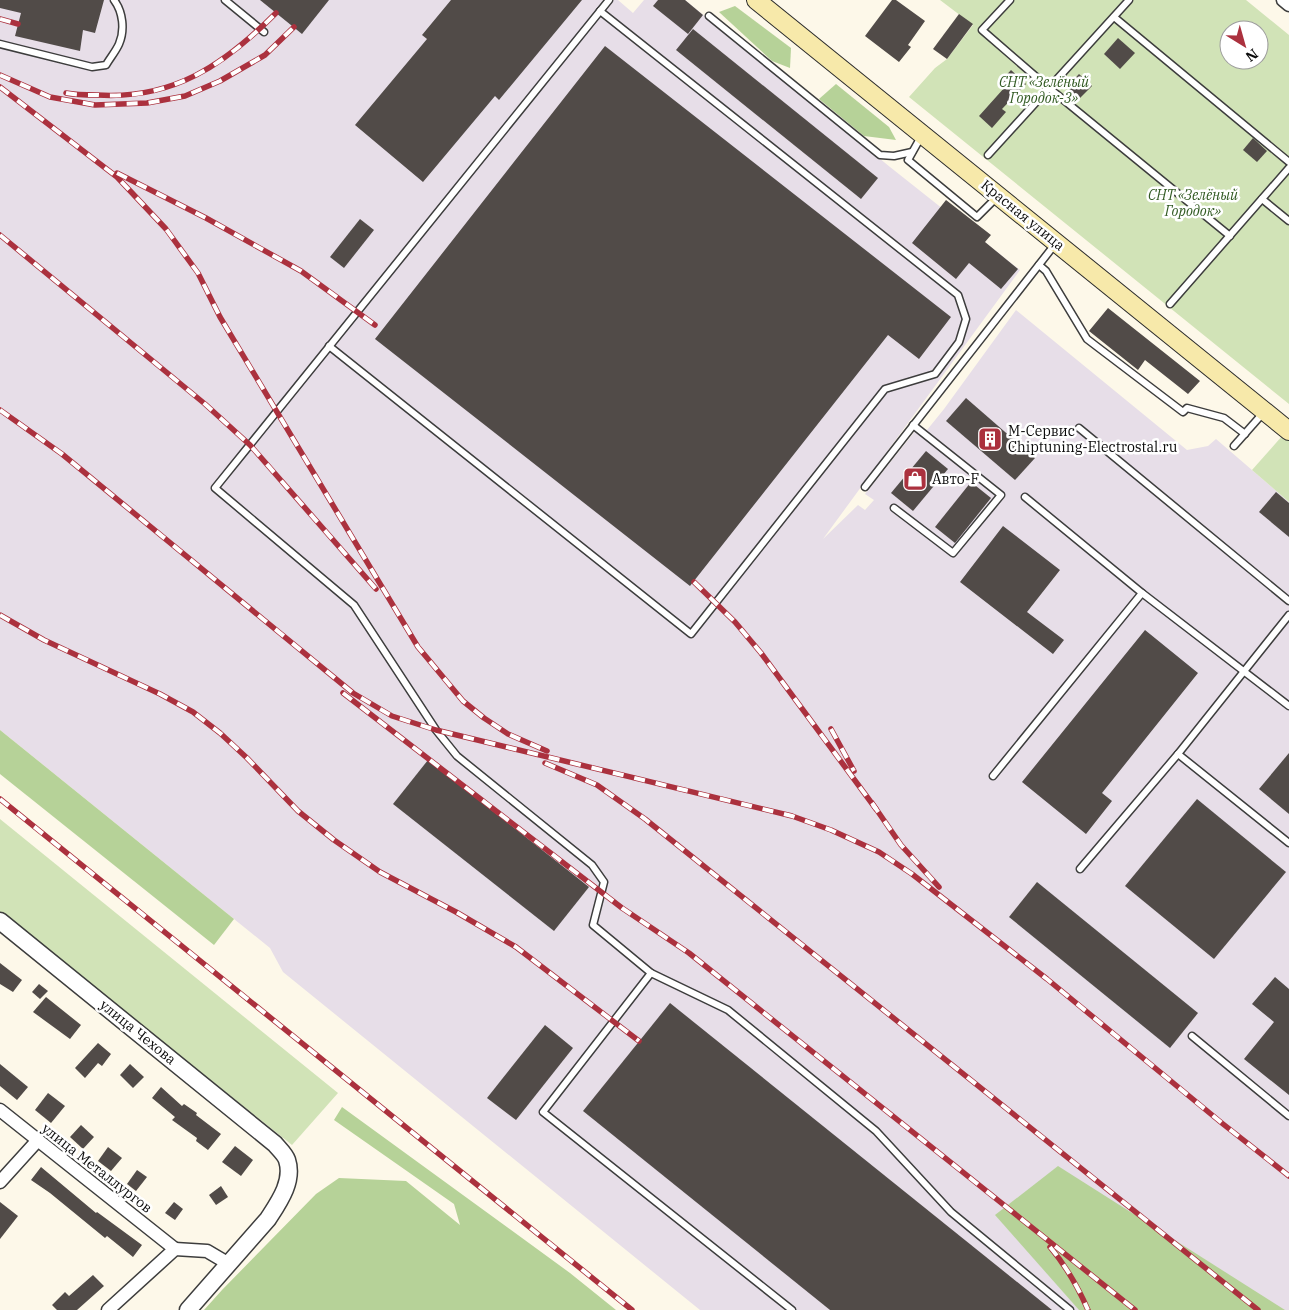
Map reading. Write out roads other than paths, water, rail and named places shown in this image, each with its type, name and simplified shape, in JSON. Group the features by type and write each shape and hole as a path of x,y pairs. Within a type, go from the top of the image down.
{"main road":[{"name":"Красная улица","path":"756,0 1289,431"}],"street":[{"path":"1283,0 1289,5"},
{"name":"улица Чехова","path":"0,921 275,1144 287,1160 289,1181 279,1203 268,1219 229,1264"},
{"name":"улица Металлургов","path":"0,1110 175,1249"},
{"path":"0,1182 38,1140"},
{"path":"108,1310 175,1249 207,1251 229,1264 188,1310"}],"lane":[{"path":"0,44 92,67 106,65 120,43 123,21 114,0"},
{"path":"225,0 264,32"},
{"path":"609,0 215,488 354,605 436,730 457,756 592,866 604,882 593,925 651,973 728,1010 876,1131 951,1212 1070,1310"},
{"path":"1010,0 982,30 1049,88 1230,236"},
{"path":"988,155 1129,0"},
{"path":"329,346 691,634 885,389 935,374 959,342 962,334 966,319 958,295 600,10"},
{"path":"709,16 880,155 894,156 912,152"},
{"path":"1114,17 1289,162"},
{"path":"922,134 908,160 977,217 999,195"},
{"path":"1170,304 1289,168"},
{"path":"1262,199 1289,222"},
{"path":"865,486 1056,242"},
{"path":"1039,264 1046,271 1087,339 1183,412 1187,408 1224,418 1245,434"},
{"path":"1234,446 1265,411"},
{"path":"894,508 953,553 1001,495 913,425"},
{"path":"1079,428 1289,601"},
{"path":"1025,497 1142,593 1289,706"},
{"path":"993,776 1142,593"},
{"path":"1080,869 1178,754 1289,615"},
{"path":"1178,754 1289,843"},
{"path":"651,973 543,1112 792,1310"},
{"path":"1192,1036 1289,1116"}],"railway":[{"path":"66,93 124,95 150,92 173,85 217,63 256,32 276,13"},
{"path":"0,19 18,24"},
{"path":"0,75 50,97 95,105 147,103 185,96 220,81 265,55 294,27"},
{"path":"0,87 117,177 166,229 198,273 220,317 418,647 463,701 484,718 508,734 547,751"},
{"path":"117,173 206,218 301,271 375,325"},
{"path":"0,235 205,404 250,445 376,589"},
{"path":"0,410 62,454 353,693 392,716 436,730 792,816 831,830 879,852 912,874 1047,979 1289,1176"},
{"path":"694,582 735,622 761,653 876,809"},
{"path":"0,615 44,640 160,694 193,712 220,733 247,758 298,811 334,840 380,872 456,912 516,947 639,1041"},
{"path":"343,693 622,908 689,953 1135,1310"},
{"path":"831,729 854,771"},
{"path":"545,763 597,785 645,819 1258,1310"},
{"path":"0,799 632,1310"},
{"path":"872,803 901,845 939,887"},
{"path":"1050,1247 1071,1277 1088,1310"}],"place":[{"name":"M-Сервис Chiptuning-Electrostal.ru","path":"990,439"},
{"name":"Авто-F","path":"915,479"}],"park label":[{"name":"СНТ «Зелёный Городок-3»","path":"1044,90"},
{"name":"СНТ «Зелёный Городок»","path":"1193,204"}]}
